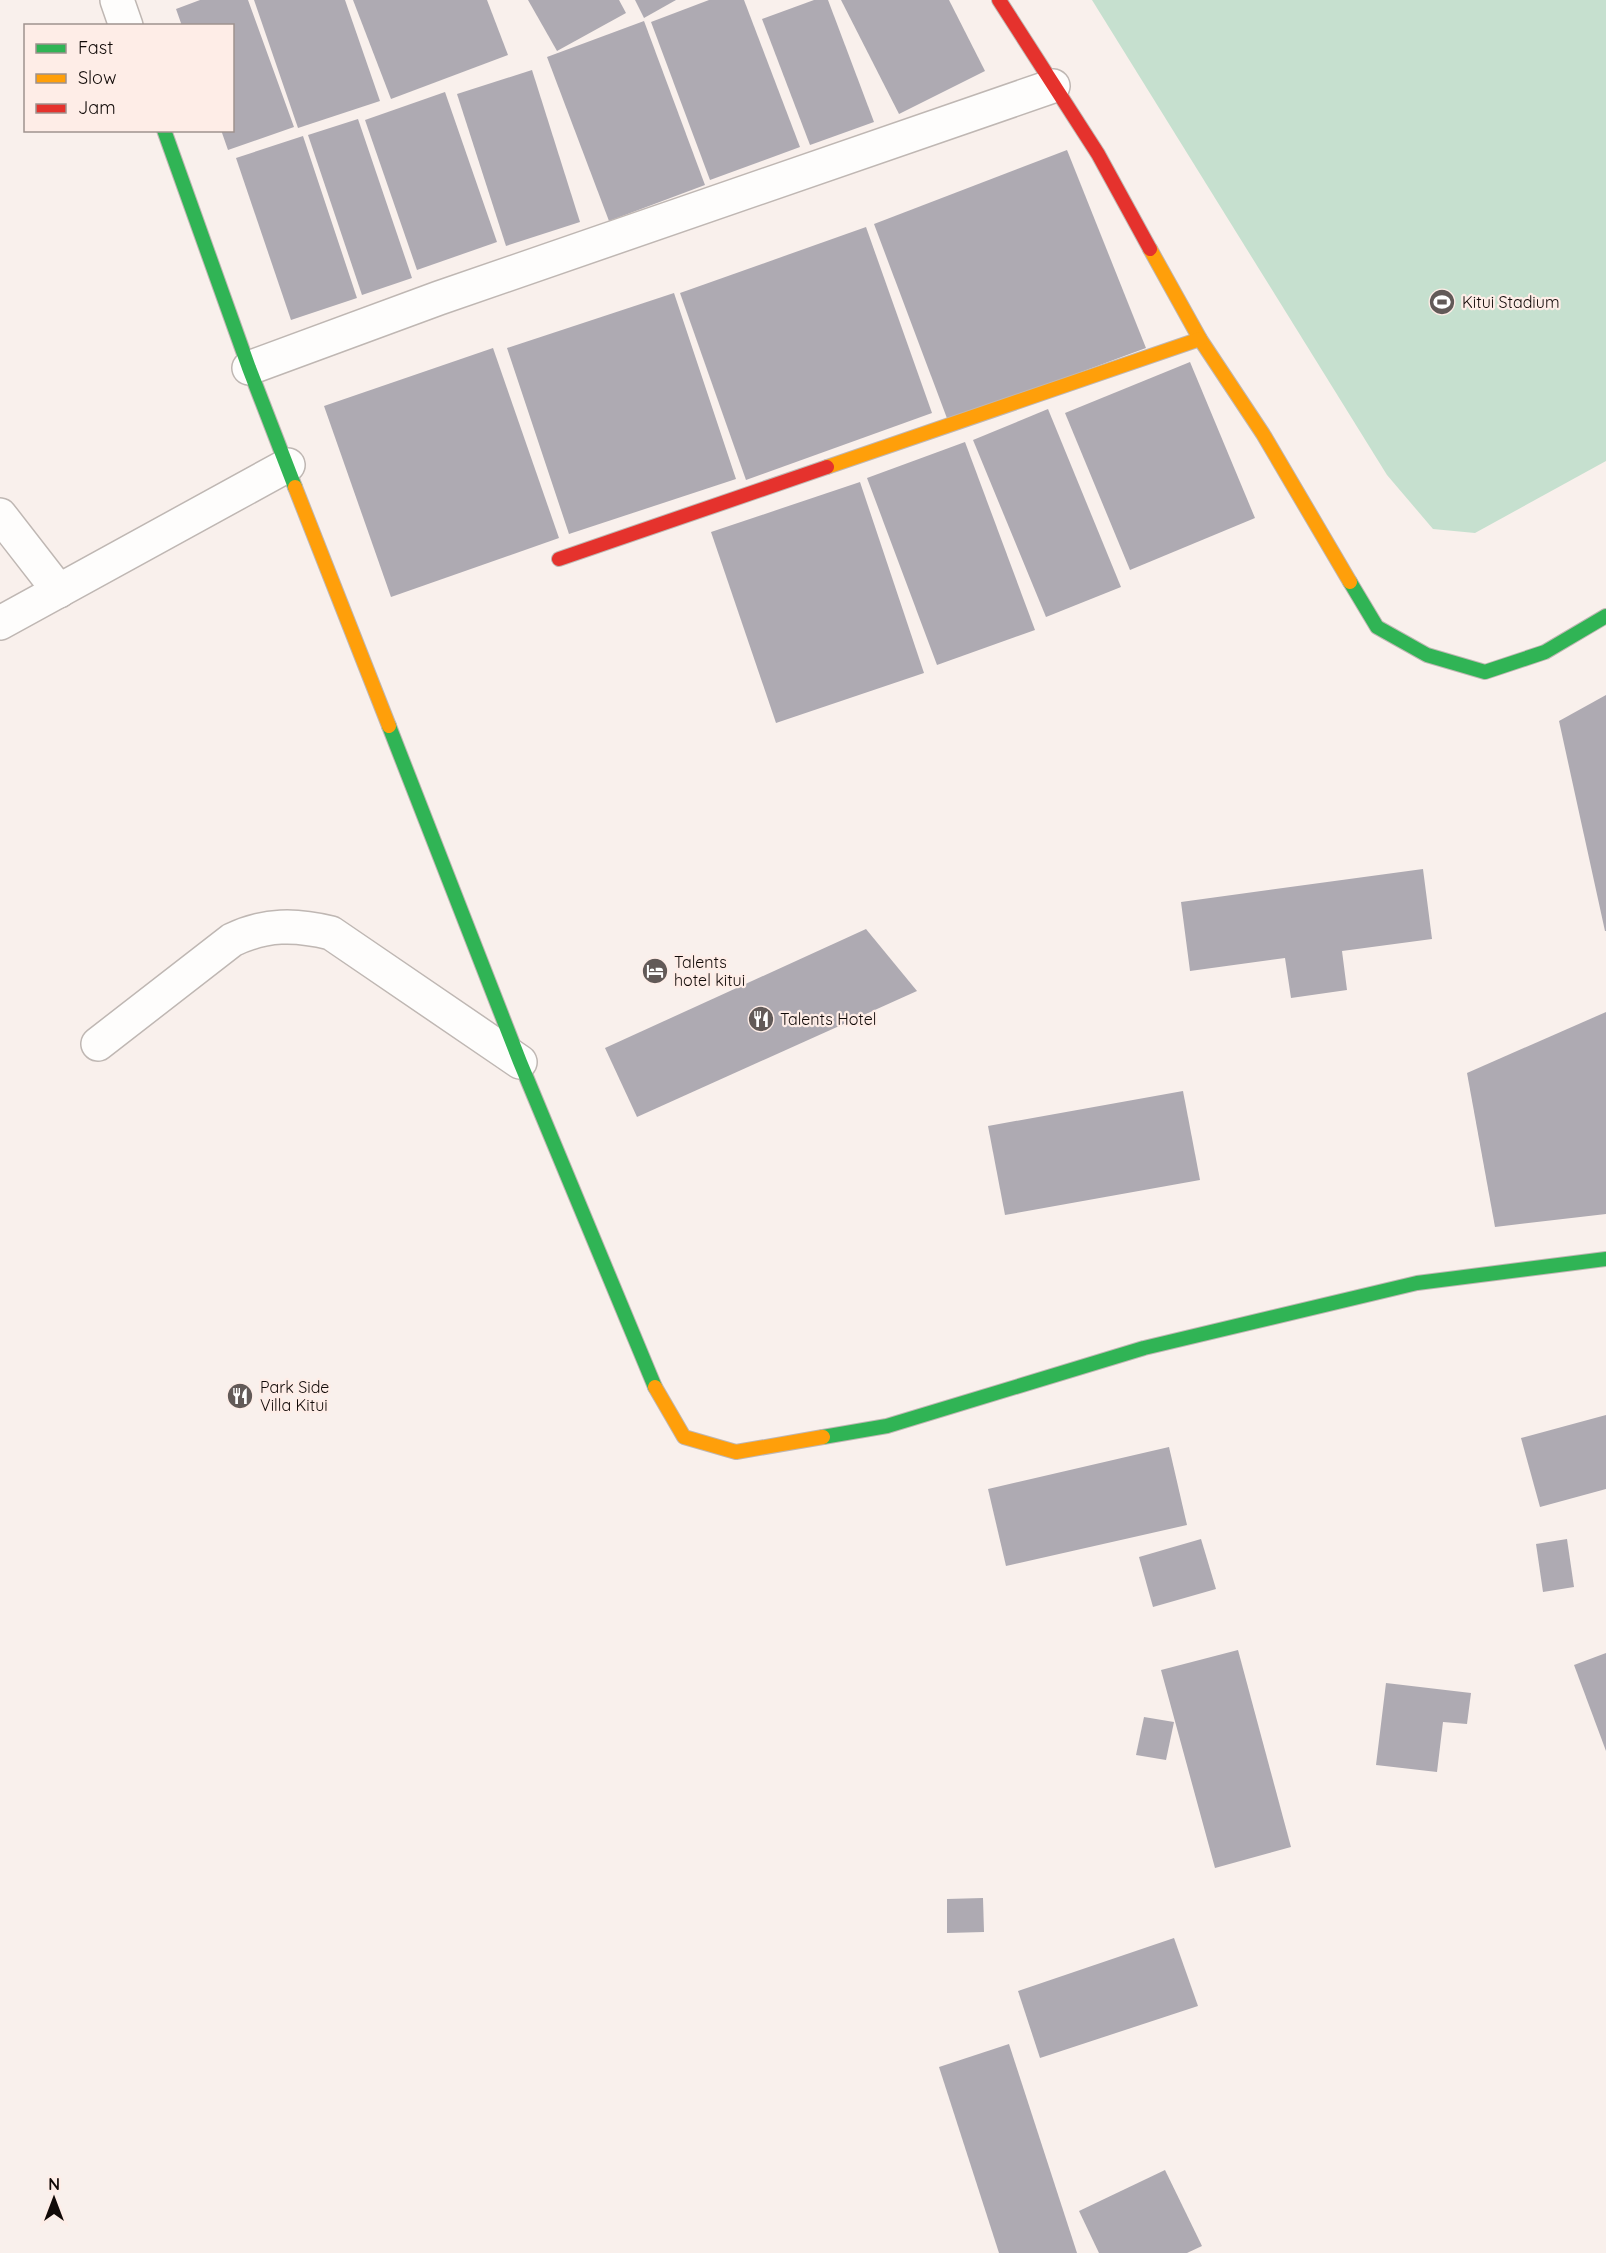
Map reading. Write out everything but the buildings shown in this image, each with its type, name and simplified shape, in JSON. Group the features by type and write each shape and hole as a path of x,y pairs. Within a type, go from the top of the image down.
{"street":[{"path":"117,0 125,24"},
{"path":"999,0 1098,154 1200,339 1263,434 1377,627 1426,655 1485,672 1545,652 1606,616"},
{"path":"249,368 439,298 1053,87"},
{"path":"165,132 249,368 520,1062 659,1397 684,1437 736,1452 887,1426 1144,1348 1417,1283 1606,1259"},
{"path":"559,559 1200,339"},
{"path":"0,623 288,465"},
{"path":"0,515 58,591"},
{"path":"98,1044 232,940 254,930 304,927 331,933 520,1062"}],"green space":[{"name":"Kitui Stadium","path":"1092,0 1606,0 1606,461 1475,533 1433,529 1387,475"}],"traffic: fast":[{"path":"165,132 249,368 295,487"},
{"path":"1350,582 1377,627 1427,655 1485,672 1545,652 1606,616"},
{"path":"389,726 520,1062 655,1387"},
{"path":"823,1437 887,1426 1144,1348 1417,1283 1606,1259"}],"traffic: slow":[{"path":"1150,249 1200,339 1263,434 1350,582"},
{"path":"827,467 1200,339"},
{"path":"295,487 389,726"},
{"path":"655,1387 684,1437 736,1452 823,1437"}],"traffic: jam":[{"path":"999,0 1098,154 1150,249"},
{"path":"559,559 827,467"}],"place":[{"name":"Kitui Stadium","path":"1442,302"},
{"name":"Talents hotel kitui","path":"655,971"},
{"name":"Talents Hotel","path":"761,1019"},
{"name":"Park Side Villa Kitui","path":"240,1396"}]}
